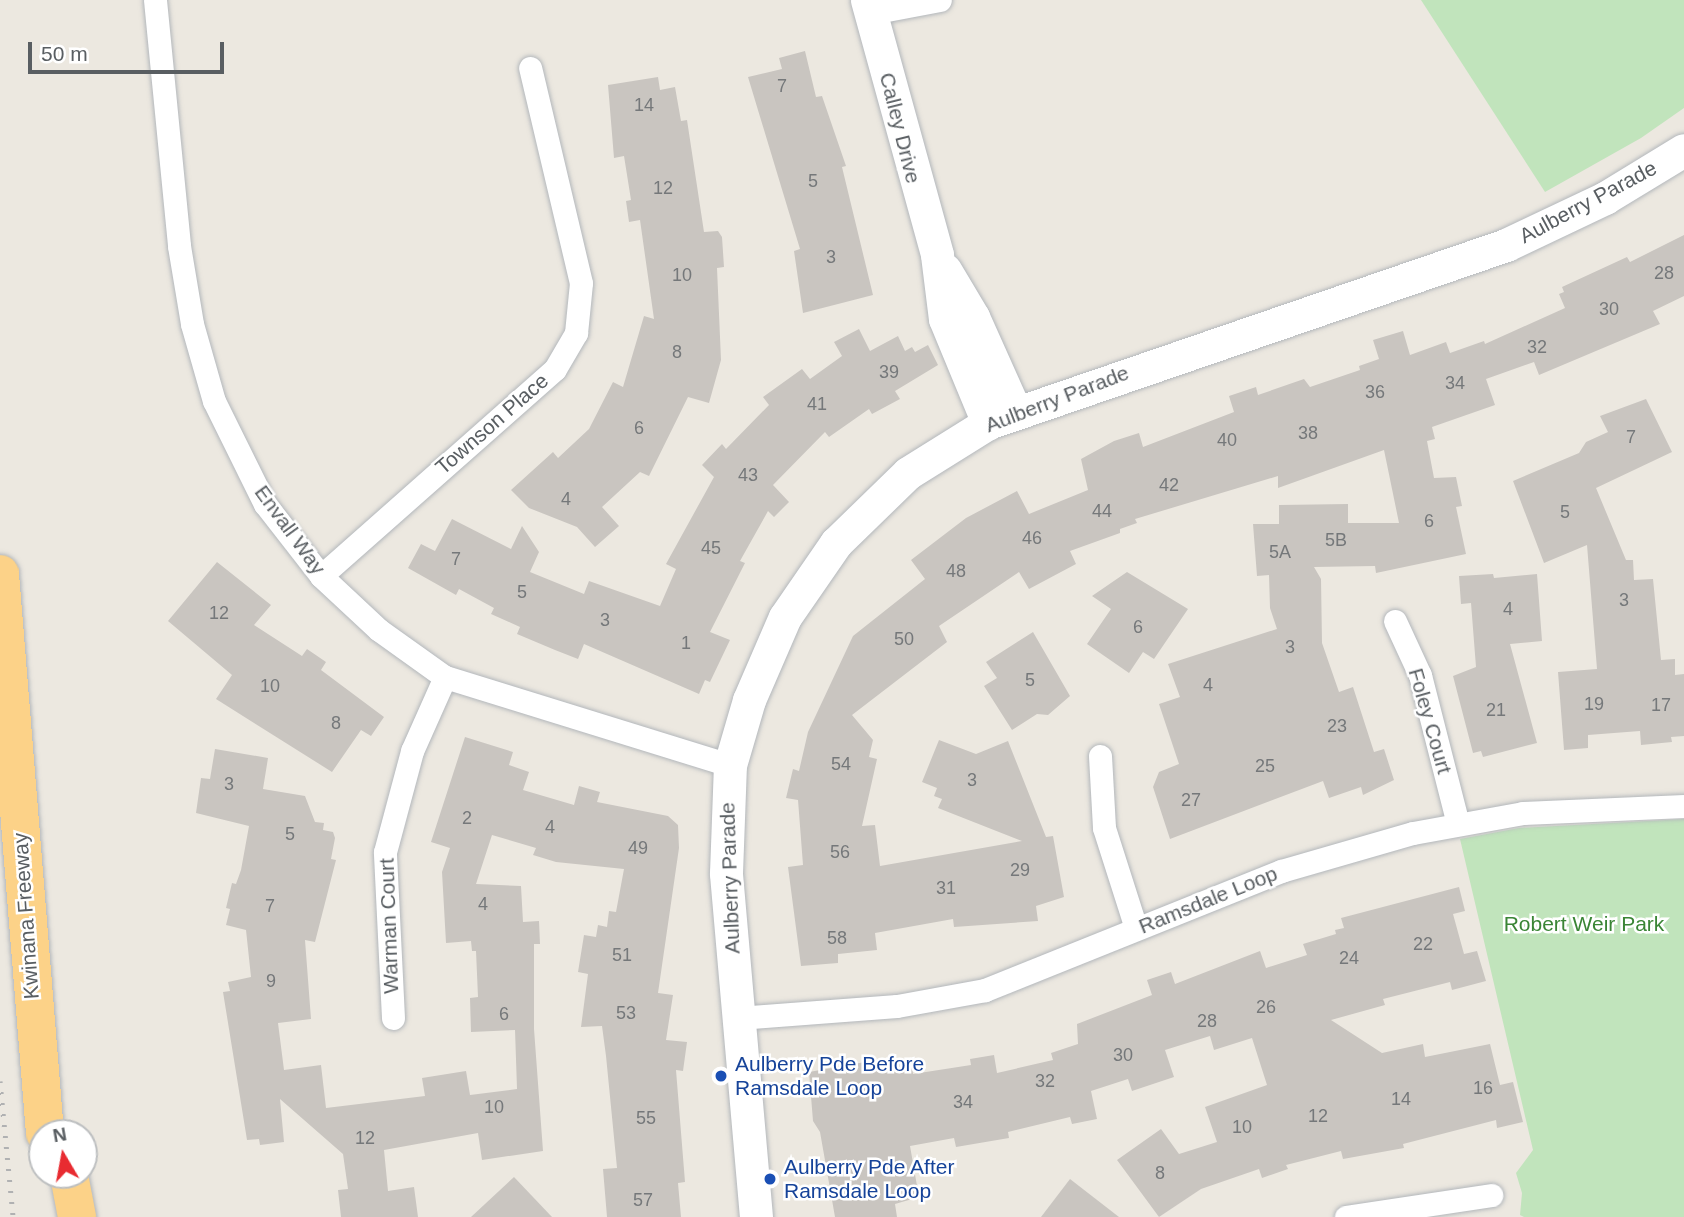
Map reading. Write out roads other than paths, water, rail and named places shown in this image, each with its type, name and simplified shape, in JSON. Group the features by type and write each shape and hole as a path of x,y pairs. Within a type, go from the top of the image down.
{"highway":[{"name":"Kwinana Freeway","path":"0,574 43,1119"},
{"path":"31,990 57,1119"},
{"path":"49,1189 52,1217"},
{"path":"72,1189 77,1217"}],"main road":[{"name":"Calley Drive","path":"869,7 937,256 945,319 1001,417"},
{"name":"Aulberry Parade","path":"756,1217 726,873 730,765 764,660 808,578 869,508 898,482 1001,417 1465,261 1605,198 1684,150"}],"street":[{"name":"Envall Way","path":"155,0 179,246 192,324 214,401 265,504 321,576 379,630 445,677 730,765"},
{"path":"869,7 940,0"},
{"name":"Townson Place","path":"321,576 555,369 576,333 580,284 530,68"},
{"name":"Foley Court","path":"1395,621 1420,675 1458,824"},
{"name":"Warman Court","path":"393,1018 385,852 412,751 445,677"},
{"path":"1100,756 1104,828 1136,928"},
{"name":"Ramsdale Loop","path":"738,1018 942,1001 985,990 1136,928 1324,856 1458,824 1523,813 1684,806"},
{"path":"1346,1217 1491,1195"}],"railway":[{"path":"0,1081 13,1217"}],"place":[{"name":"Aulberry Pde Before Ramsdale Loop","path":"721,1076"},
{"name":"Aulberry Pde After Ramsdale Loop","path":"770,1179"}],"park label":[{"name":"Robert Weir Park","path":"1584,924"}]}
